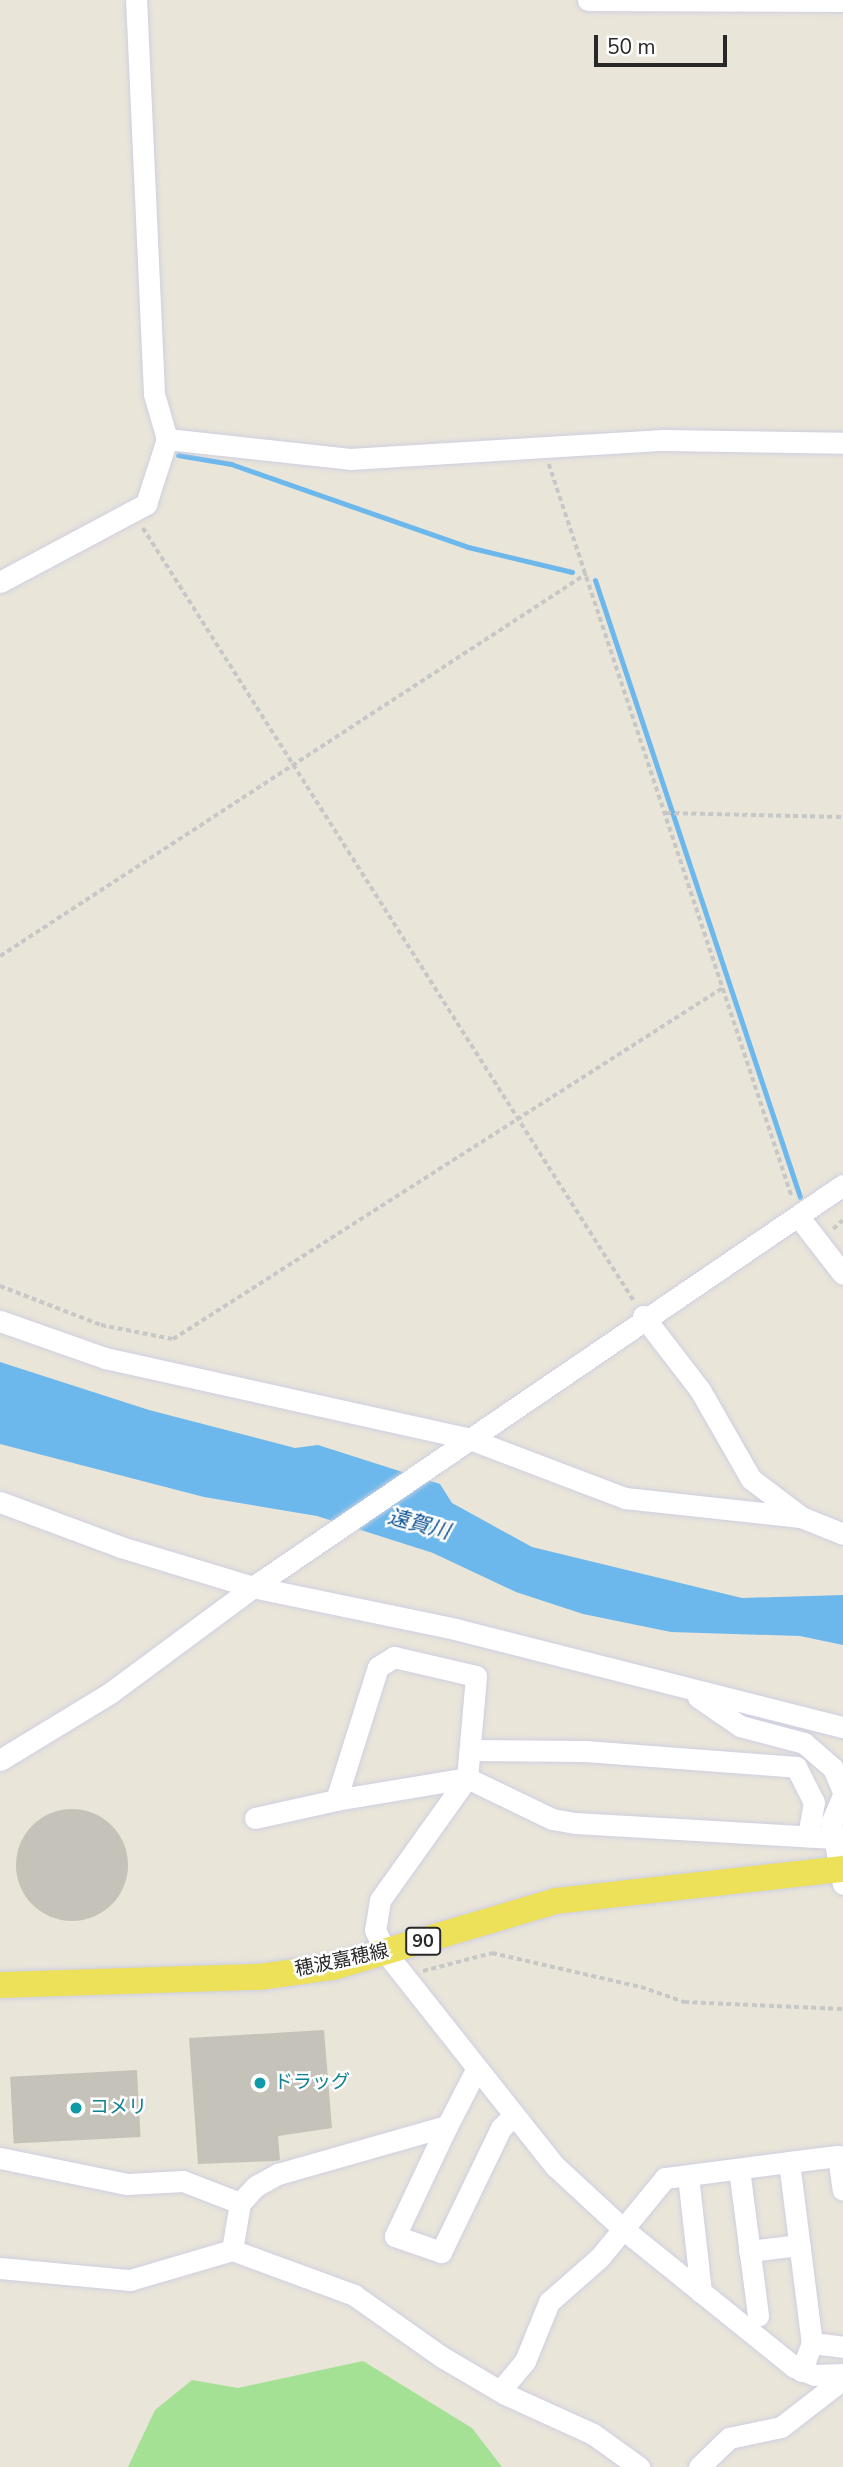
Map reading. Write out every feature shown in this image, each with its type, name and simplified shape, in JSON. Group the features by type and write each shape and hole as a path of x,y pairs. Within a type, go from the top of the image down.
{"main road":[{"name":"穂波嘉穂線","path":"0,1985 259,1977 386,1953 556,1900 842,1874"}],"street":[{"path":"0,582 134,514 155,488 167,439 153,394 136,0"},
{"path":"589,0 843,1"},
{"path":"167,439 350,459 543,445 662,440 843,443"},
{"path":"0,1760 110,1693 262,1581 643,1316 843,1185"},
{"path":"798,1216 843,1274"},
{"path":"643,1316 700,1390 751,1479 801,1517 843,1534"},
{"path":"0,1321 143,1367 459,1444 625,1498 801,1517"},
{"path":"0,1502 121,1547 843,1727"},
{"path":"336,1800 378,1667 386,1660 476,1676 467,1778 380,1900 375,1930 386,1953 555,2166 624,2231 801,2371 843,2374"},
{"path":"685,1688 740,1726 804,1743 833,1768 843,1793 831,1823 842,1874"},
{"path":"470,1750 585,1751 796,1767 814,1802 808,1836"},
{"path":"255,1818 336,1800 467,1778 552,1819 575,1823 834,1838"},
{"path":"477,2068 395,2236 441,2252 501,2128 514,2115"},
{"path":"232,2250 240,2203 278,2174 447,2126"},
{"path":"500,2391 525,2361 549,2302 624,2231 665,2178 838,2156 843,2190"},
{"path":"0,2158 127,2185 183,2181 240,2203"},
{"path":"789,2162 812,2343 801,2371"},
{"path":"739,2169 758,2316"},
{"path":"688,2176 701,2292"},
{"path":"749,2251 800,2245"},
{"path":"0,2268 130,2280 232,2250 354,2295 500,2391 593,2434 639,2467"},
{"path":"812,2343 843,2347"},
{"path":"699,2467 729,2438 781,2427 843,2379"}],"path":[{"path":"543,445 668,813 798,1216"},
{"path":"134,514 643,1316"},
{"path":"0,956 586,574"},
{"path":"668,813 843,817"},
{"path":"0,1286 101,1325 173,1339 724,987"},
{"path":"404,1976 492,1953 641,1987 684,2002 843,2009"}],"green space":[{"path":"363,2361 472,2428 502,2467 128,2467 155,2410 192,2380 238,2388"}],"water":[{"name":"遠賀川","path":"0,1362 149,1410 295,1448 318,1445 440,1484 452,1503 532,1547 742,1598 843,1595 843,1645 800,1636 671,1632 583,1614 516,1592 433,1553 317,1516 204,1497 0,1444"}],"building":[{"path":"72,1809 93,1813 111,1826 124,1844 128,1865 124,1886 111,1904 93,1917 72,1921 51,1917 33,1904 20,1886 16,1865 20,1844 33,1826 51,1813"},
{"name":"ドラッグ","path":"324,2030 332,2128 278,2136 280,2160 198,2164 189,2038"},
{"name":"コメリ","path":"137,2070 141,2137 14,2144 10,2077"}],"waterway":[{"path":"178,455 231,464 468,547 572,572"},
{"path":"595,580 800,1197"}],"place":[{"name":"ドラッグ","path":"260,2083"},
{"name":"コメリ","path":"76,2108"}]}
